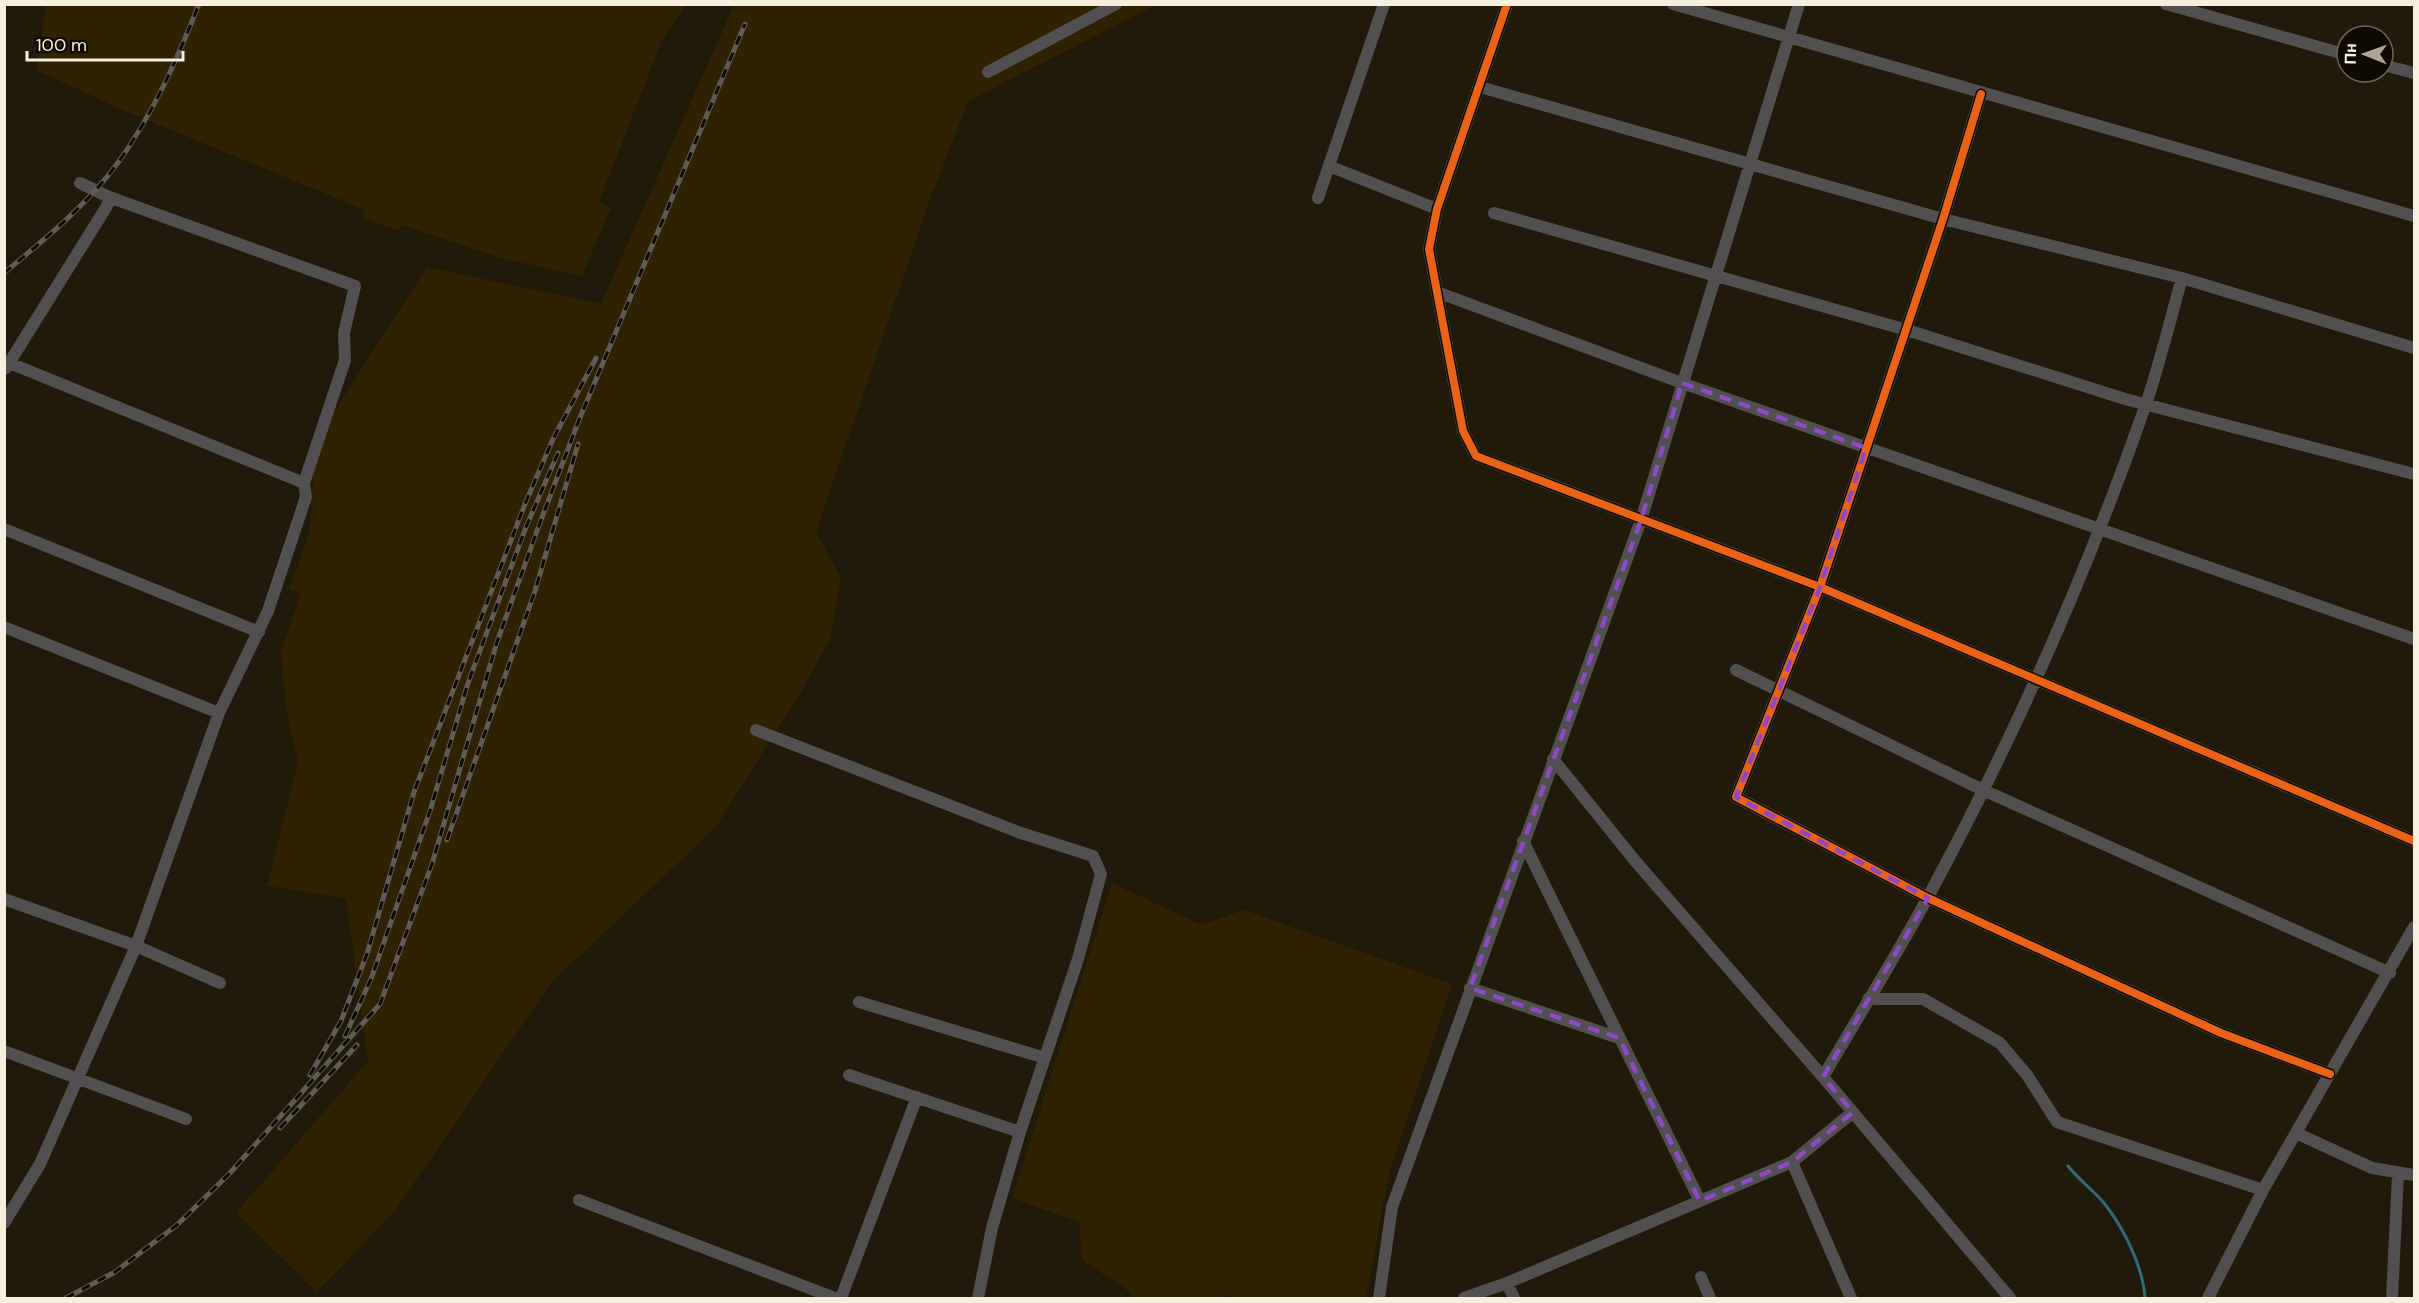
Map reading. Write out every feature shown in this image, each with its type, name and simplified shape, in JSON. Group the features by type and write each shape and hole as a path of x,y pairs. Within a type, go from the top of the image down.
{"street":[{"path":"988,72 1116,4"},
{"path":"1318,198 1384,4"},
{"path":"1507,4 1437,209 1429,249 1463,431 1476,456 1821,587 2415,841"},
{"path":"1673,4 1981,94 2415,216"},
{"path":"1379,1299 1392,1207 1641,520 1799,4"},
{"path":"2166,4 2335,52"},
{"path":"2395,68 2415,73"},
{"path":"1480,87 1943,219 2182,278 2415,348"},
{"path":"1981,94 1943,219 1821,587 1736,796 1928,898 2221,1033 2330,1074"},
{"path":"1329,166 1437,209"},
{"path":"4,1223 40,1164 79,1079 136,946 219,714 258,632 306,497 304,483 345,360 344,333 356,286 109,196 80,183"},
{"path":"109,196 102,215 6,365 304,483"},
{"path":"1494,213 1906,330 2124,399 2146,402 2415,474"},
{"path":"1823,1077 1928,898 1983,790 2035,679 2099,527 2146,402 2182,278"},
{"path":"1437,292 1682,383 2415,639"},
{"path":"4,529 258,632"},
{"path":"4,627 219,714"},
{"path":"1736,670 1983,790 2390,974"},
{"path":"756,730 1018,832 1093,856 1101,874 1078,959 1020,1132 992,1228 978,1299"},
{"path":"1553,759 1636,862 1853,1112 2010,1299"},
{"path":"1523,841 1700,1201"},
{"path":"4,899 136,946 220,983"},
{"path":"2208,1299 2263,1190 2390,974 2415,927"},
{"path":"1470,988 1619,1038"},
{"path":"1868,999 1923,999 2000,1043 2027,1075 2057,1122 2263,1190"},
{"path":"859,1002 1045,1058"},
{"path":"4,1051 186,1119"},
{"path":"849,1075 1020,1132"},
{"path":"842,1299 917,1097"},
{"path":"1464,1299 1507,1283 1792,1162 1853,1112"},
{"path":"2296,1132 2372,1168 2415,1175"},
{"path":"1792,1162 1851,1299"},
{"path":"2392,1299 2398,1174"},
{"path":"579,1200 835,1299"},
{"path":"1701,1277 1710,1299"},
{"path":"1507,1283 1514,1299"}],"highlighted area":[{"path":"1682,383 1866,448 1820,587 1736,797 1928,898 1823,1077 1853,1112 1792,1162 1700,1201 1619,1038 1470,988 1641,520"}],"shaded area":[{"path":"46,4 686,5 662,40 599,202 611,208 582,276 504,259 402,225 399,231 363,218 365,210 125,111 36,70"},
{"path":"734,5 1156,5 968,101 929,202 816,532 841,578 830,639 802,690 716,827 551,983 395,1211 317,1292 236,1213 368,1061 346,898 267,886 298,763 286,708 281,651 301,594 289,589 310,531 313,474 335,410 427,267 601,304"},
{"path":"1112,883 1202,925 1244,910 1452,984 1389,1174 1366,1298 1223,1296 1223,1298 1132,1298 1130,1292 1082,1260 1079,1222 1012,1198"}],"waterway":[{"path":"2068,1166 2104,1203 2119,1224 2141,1274 2145,1298"}],"railway":[{"path":"4,273 78,208 117,164 130,146 163,87 199,4"},
{"path":"66,1298 115,1272 177,1225 230,1173 380,1004 432,864 497,642 541,520 579,420 745,24"},
{"path":"310,1075 341,1021 367,954 414,792 525,504 553,439 596,358"},
{"path":"447,840 535,591 578,444"},
{"path":"345,1036 371,979 430,811 468,683 526,527 558,453"},
{"path":"280,1128 357,1045"}],"cycle path":[{"path":"1507,4 1437,209 1429,249 1463,431 1476,456 1820,587 2414,841"},
{"path":"1981,94 1943,219 1820,587 1736,797 1928,898 2221,1033 2330,1074"}]}
